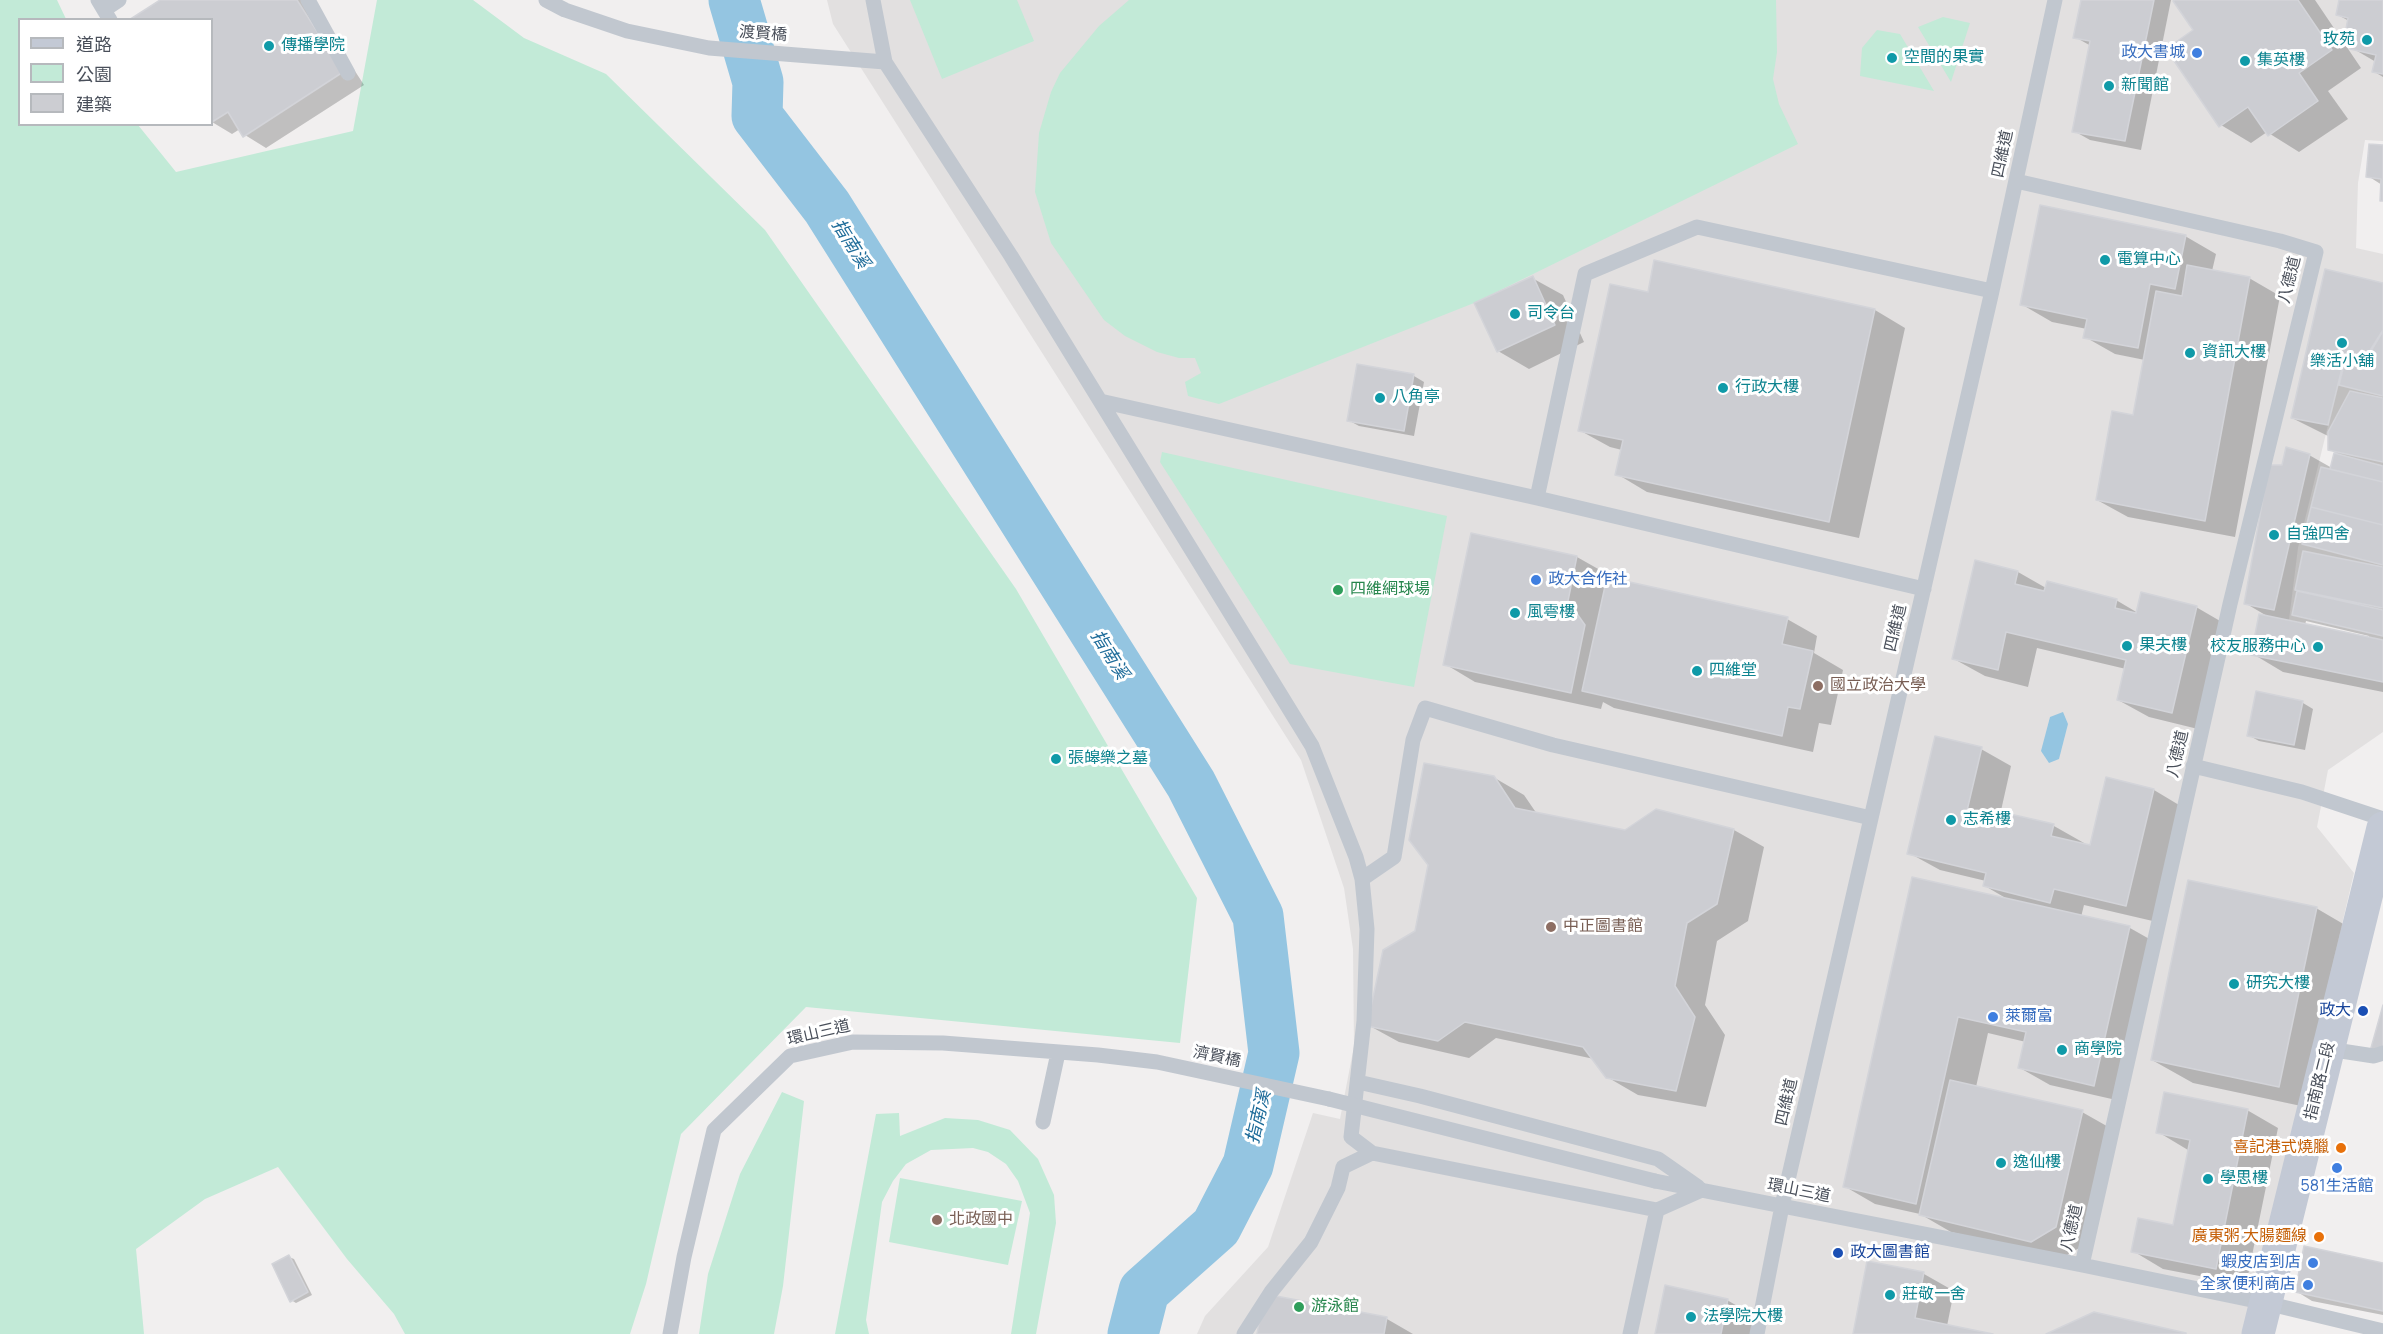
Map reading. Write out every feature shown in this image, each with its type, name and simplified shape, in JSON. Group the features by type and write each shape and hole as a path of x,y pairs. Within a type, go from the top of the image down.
{"street":[{"name":"指南路二段","path":"2262,1318 2383,828"}],"lane":[{"path":"104,10 119,0"},
{"path":"308,0 348,73"},
{"name":"渡賢橋","path":"546,0 565,10 640,33 709,48 885,62"},
{"path":"873,0 885,62 1011,256 1312,746 1356,857 1362,879 1367,929 1364,1021 1351,1137 1372,1153 1657,1210 1702,1190"},
{"name":"四維道","path":"1757,1334 1782,1206 1992,291 2055,0"},
{"name":"八德道","path":"2016,181 2316,252 2193,766 2082,1265"},
{"path":"1537,498 1585,274 1697,227 1992,291"},
{"path":"1101,402 1537,498 1924,589"},
{"path":"1362,879 1394,857 1413,740 1425,708 1553,745 1871,818"},
{"path":"2193,766 2302,792 2383,819"},
{"name":"環山三道","path":"670,1334 684,1257 714,1130 790,1056 853,1042 943,1043 1098,1055"},
{"path":"2328,1049 2373,1056 2383,1053"},
{"path":"1043,1122 1058,1053"},
{"name":"濟賢橋","path":"1098,1055 1157,1062 1329,1099"},
{"path":"1358,1082 1420,1096 1658,1159 1702,1190"},
{"name":"環山三道","path":"1329,1099 1655,1181 2082,1265 2262,1318 2383,1331"},
{"path":"1244,1334 1271,1292 1311,1242 1338,1188 1343,1167 1372,1153"},
{"path":"1630,1334 1657,1210"}],"shaded area":[{"name":"國立政治大學","path":"827,0 2383,0 2383,141 2365,140 2358,183 2356,248 2383,254 2383,330 2364,360 2345,356 2298,548 2289,620 2383,640 2383,732 2328,770 2317,827 2354,873 2246,1334 1197,1334 1205,1316 1268,1247 1313,1113 1340,1119 1354,1046 1353,949 1344,888 1301,760 833,24"}],"green space":[{"path":"0,0 57,0 66,18 18,18 18,126 139,126 176,172 353,131 377,0 473,0 524,38 606,74 765,230 1016,589 1197,898 1180,1043 806,1007 681,1134 646,1284 630,1334 405,1334 394,1314 347,1259 278,1167 205,1199 136,1249 144,1334 0,1334"},
{"path":"910,0 1017,0 1034,41 942,79"},
{"path":"1129,0 1776,0 1777,52 1773,79 1779,104 1798,144 1474,303 1219,404 1188,396 1185,382 1201,373 1195,358 1179,358 1157,352 1125,336 1104,320 1051,243 1035,192 1039,133 1051,92 1060,73 1099,26"},
{"path":"1943,17 1970,23 1951,82 1918,27"},
{"path":"1877,30 1900,34 1934,91 1860,76 1862,48"},
{"name":"四維網球場","path":"1162,452 1447,516 1414,687 1290,664 1160,462"},
{"path":"782,1092 804,1101 783,1286 774,1334 699,1334 708,1274 740,1174"},
{"path":"899,1113 900,1136 945,1118 978,1120 1010,1130 1038,1159 1054,1195 1056,1223 1036,1334 1011,1334 1030,1213 1018,1181 1006,1164 988,1152 973,1148 931,1150 906,1164 893,1181 882,1202 866,1320 869,1334 835,1334 876,1114"},
{"path":"900,1178 1022,1201 1008,1265 889,1242"}],"water":[{"path":"2063,712 2068,724 2059,759 2049,763 2041,751 2050,717"}],"building":[{"name":"傳播學院","path":"160,0 297,0 343,72 243,137 228,112 213,121 213,18 132,18"},
{"name":"新聞館","path":"2081,0 2154,0 2125,141 2072,132 2090,41 2073,38"},
{"name":"集英樓","path":"2298,0 2332,50 2299,73 2318,101 2268,136 2248,107 2219,127 2166,49 2193,30 2173,1"},
{"name":"玫苑","path":"2339,0 2383,0 2383,74 2372,72 2376,55 2350,49 2354,31 2346,29 2348,18 2336,15"},
{"path":"2369,144 2383,145 2383,201 2380,201 2381,179 2366,177"},
{"name":"電算中心","path":"2040,205 2186,235 2175,289 2150,284 2138,348 2083,338 2087,319 2020,305"},
{"name":"行政大樓","path":"1654,260 1875,309 1829,522 1615,475 1623,440 1578,431 1610,284 1648,292"},
{"name":"資訊大樓","path":"2187,265 2250,277 2205,521 2096,500 2112,411 2133,415 2156,291 2182,296"},
{"name":"樂活小舖","path":"2325,269 2383,283 2383,330 2364,360 2345,356 2328,425 2291,418"},
{"name":"司令台","path":"1533,276 1555,325 1497,352 1474,303"},
{"path":"2383,331 2383,396 2339,385 2346,357 2365,361"},
{"name":"八角亭","path":"1357,364 1414,374 1404,431 1347,421"},
{"path":"2350,391 2383,398 2383,462 2328,450 2328,432"},
{"name":"自強四舍","path":"2286,447 2310,454 2274,610 2244,604 2269,465 2282,465"},
{"path":"2334,453 2383,466 2383,482 2330,469"},
{"path":"2321,467 2383,482 2383,525 2311,507"},
{"path":"2311,507 2383,525 2383,565 2302,544"},
{"name":"風雩樓","path":"1471,533 1577,556 1568,601 1585,625 1571,693 1443,665"},
{"path":"2303,551 2383,567 2383,608 2295,590"},
{"name":"果夫樓","path":"1975,560 2018,571 2015,584 2044,591 2047,581 2117,599 2115,608 2136,613 2141,592 2197,606 2172,713 2117,700 2126,660 2006,632 1998,670 1952,659"},
{"name":"四維堂","path":"1607,577 1788,617 1782,644 1813,651 1800,709 1788,707 1782,736 1582,691"},
{"path":"2297,591 2383,610 2383,636 2292,615"},
{"name":"校友服務中心","path":"2259,614 2383,640 2383,682 2251,655"},
{"path":"2256,691 2303,701 2294,745 2247,736"},
{"name":"志希樓","path":"1935,736 1982,747 1966,815 2007,825 2010,814 2054,824 2051,836 2090,845 2106,777 2154,789 2126,906 2054,889 2050,903 1983,886 1986,873 1907,854"},
{"name":"中正圖書館","path":"1424,763 1494,776 1515,808 1625,830 1656,809 1734,829 1717,904 1687,923 1675,986 1695,1017 1676,1091 1606,1078 1583,1047 1465,1022 1438,1041 1367,1026 1383,950 1415,931 1428,865 1409,840"},
{"name":"商學院","path":"1912,877 2130,926 2094,1086 2018,1068 2026,1032 1958,1017 1916,1204 1843,1187"},
{"name":"研究大樓","path":"2188,880 2317,907 2279,1087 2151,1060"},
{"path":"2383,1005 2383,1048 2369,1055"},
{"name":"逸仙樓","path":"1950,1080 2083,1110 2056,1227 2031,1242 1919,1215"},
{"name":"學思樓","path":"2164,1092 2248,1109 2216,1269 2131,1252 2138,1218 2173,1225 2190,1140 2156,1133"},
{"path":"2304,1246 2383,1263 2383,1311 2295,1292"},
{"path":"289,1255 308,1292 290,1302 272,1264"},
{"name":"莊敬一舍","path":"1867,1261 1924,1272 1915,1318 1993,1334 1853,1334"},
{"name":"法學院大樓","path":"1665,1285 1728,1299 1721,1334 1655,1334"},
{"name":"游泳館","path":"1276,1296 1387,1317 1384,1334 1257,1334 1260,1317"},
{"path":"2094,1312 2186,1333 2186,1334 2046,1334"}],"waterway":[{"name":"指南溪","path":"734,0 758,82 757,116 827,207 1191,784 1258,916 1274,1053 1248,1165 1216,1227 1144,1291 1133,1334"}],"place":[{"name":"玫苑","path":"2367,40"},
{"name":"傳播學院","path":"269,46"},
{"name":"政大書城","path":"2197,53"},
{"name":"空間的果實","path":"1892,58"},
{"name":"集英樓","path":"2245,61"},
{"name":"新聞館","path":"2109,86"},
{"name":"電算中心","path":"2105,260"},
{"name":"司令台","path":"1515,314"},
{"name":"樂活小舖","path":"2342,343"},
{"name":"資訊大樓","path":"2190,353"},
{"name":"行政大樓","path":"1723,388"},
{"name":"八角亭","path":"1380,398"},
{"name":"自強四舍","path":"2274,535"},
{"name":"政大合作社","path":"1536,580"},
{"name":"四維網球場","path":"1338,590"},
{"name":"風雩樓","path":"1515,613"},
{"name":"果夫樓","path":"2127,646"},
{"name":"校友服務中心","path":"2318,647"},
{"name":"四維堂","path":"1697,671"},
{"name":"國立政治大學","path":"1818,686"},
{"name":"張皞樂之墓","path":"1056,759"},
{"name":"志希樓","path":"1951,820"},
{"name":"中正圖書館","path":"1551,927"},
{"name":"研究大樓","path":"2234,984"},
{"name":"政大","path":"2363,1011"},
{"name":"萊爾富","path":"1993,1017"},
{"name":"商學院","path":"2062,1050"},
{"name":"喜記港式燒臘","path":"2341,1148"},
{"name":"逸仙樓","path":"2001,1163"},
{"name":"581生活館","path":"2337,1168"},
{"name":"學思樓","path":"2208,1179"},
{"name":"北政國中","path":"937,1220"},
{"name":"廣東粥 大腸麵線","path":"2319,1237"},
{"name":"政大圖書館","path":"1838,1253"},
{"name":"蝦皮店到店","path":"2313,1263"},
{"name":"全家便利商店","path":"2308,1285"},
{"name":"莊敬一舍","path":"1890,1295"},
{"name":"游泳館","path":"1299,1307"},
{"name":"法學院大樓","path":"1691,1317"}]}
